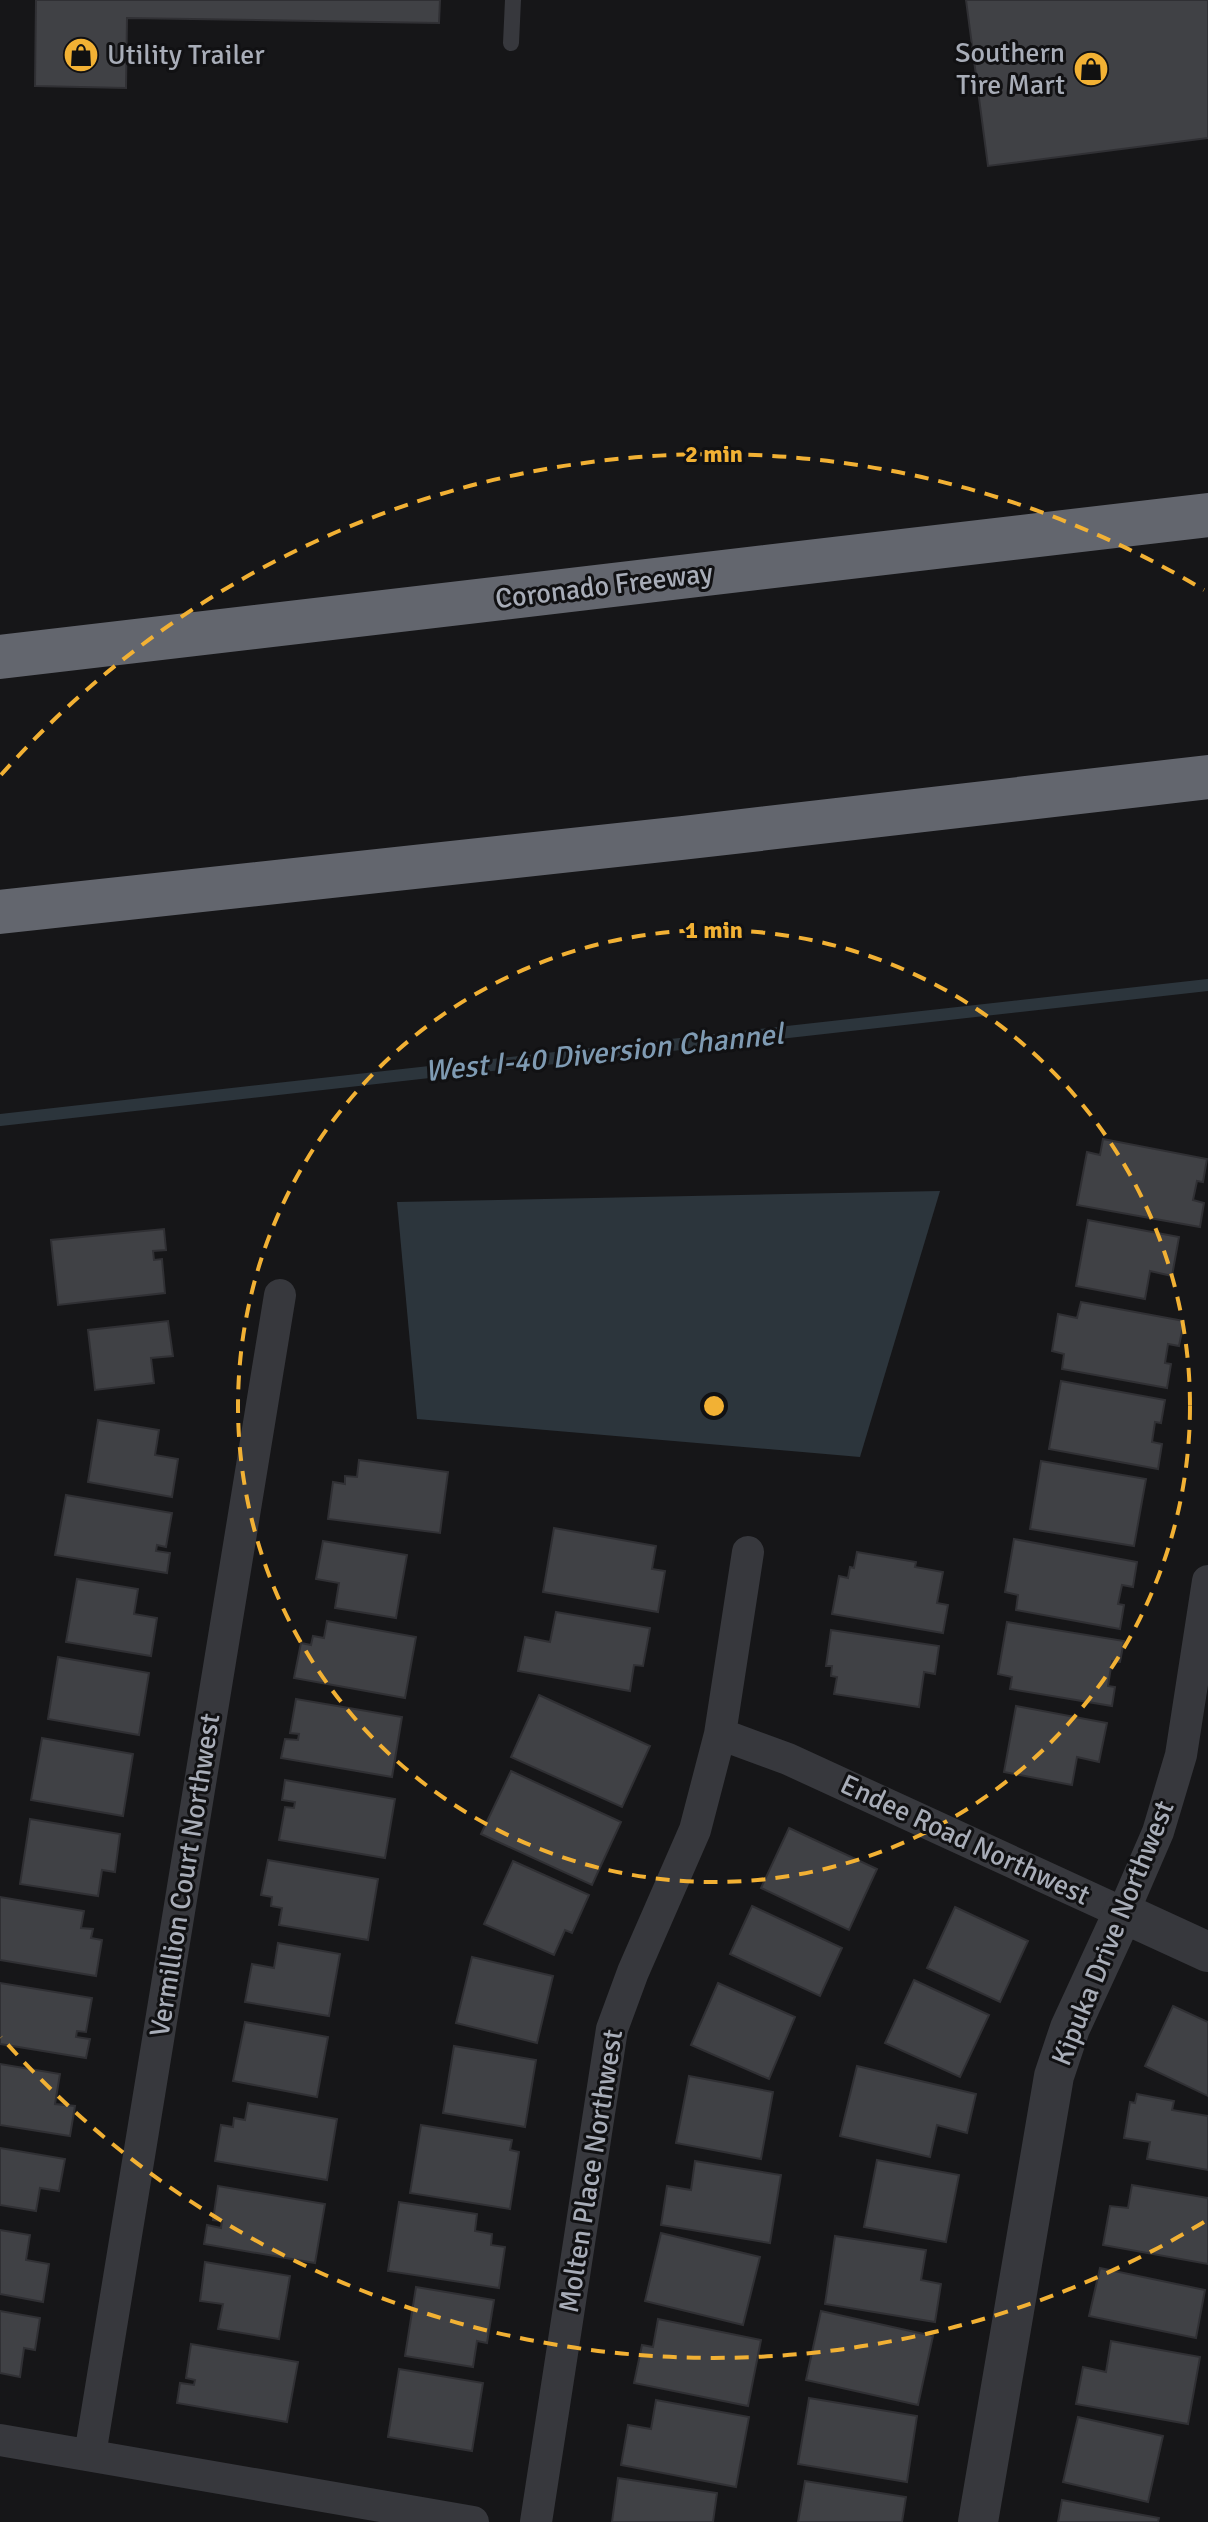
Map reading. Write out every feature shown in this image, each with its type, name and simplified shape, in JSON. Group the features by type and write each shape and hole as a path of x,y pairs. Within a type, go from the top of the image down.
{"highway":[{"name":"Coronado Freeway","path":"0,657 1208,515"},
{"path":"0,912 1208,777"}],"street":[{"name":"Vermillion Court Northwest","path":"90,2455 280,1295"},
{"name":"Molten Place Northwest","path":"536,2522 612,2029 633,1972 695,1830 720,1734 748,1552"},
{"name":"Kipuka Drive Northwest","path":"978,2522 1054,2076 1070,2028 1158,1832 1181,1755 1208,1581"},
{"name":"Endee Road Northwest","path":"720,1734 788,1759 1208,1952"},
{"path":"0,2440 473,2522"}],"lane":[{"path":"511,43 513,0"}],"shaded area":[{"path":"940,1191 860,1457 417,1419 397,1202"}],"building":[{"name":"Utility Trailer","path":"36,0 440,0 439,23 127,18 126,88 35,86"},
{"name":"Southern Tire Mart","path":"966,0 1208,0 1208,138 988,166"},
{"path":"1103,1139 1207,1159 1203,1182 1197,1181 1193,1200 1204,1203 1200,1227 1077,1205 1087,1152 1100,1155"},
{"path":"1088,1220 1179,1237 1172,1276 1150,1271 1145,1299 1076,1286"},
{"path":"164,1229 166,1250 153,1251 154,1260 162,1259 165,1293 58,1305 51,1240"},
{"path":"1081,1302 1184,1321 1179,1346 1168,1344 1165,1363 1171,1364 1167,1388 1062,1369 1064,1354 1052,1351 1058,1314 1077,1318"},
{"path":"168,1321 173,1356 151,1358 154,1383 95,1390 88,1330"},
{"path":"1061,1381 1165,1400 1161,1423 1155,1422 1152,1442 1162,1444 1158,1469 1049,1449"},
{"path":"98,1420 159,1430 155,1455 178,1459 172,1497 88,1482"},
{"path":"359,1460 448,1472 440,1533 328,1519 333,1482 345,1484 345,1476 357,1477"},
{"path":"1041,1461 1146,1479 1134,1546 1030,1529"},
{"path":"66,1495 172,1513 166,1547 157,1545 156,1551 170,1553 167,1573 55,1555"},
{"path":"554,1528 656,1546 652,1569 665,1571 658,1612 543,1592"},
{"path":"1014,1539 1137,1562 1133,1587 1122,1585 1118,1604 1124,1605 1120,1629 1016,1610 1018,1595 1005,1592"},
{"path":"323,1541 407,1555 396,1618 335,1608 339,1583 316,1579"},
{"path":"857,1552 916,1562 915,1567 943,1572 937,1603 948,1605 943,1633 832,1614 839,1576 848,1578"},
{"path":"77,1579 138,1589 134,1614 157,1618 151,1656 66,1642"},
{"path":"556,1612 650,1628 643,1666 634,1665 630,1691 518,1671 525,1637 550,1642"},
{"path":"327,1621 416,1637 405,1698 294,1678 301,1643 311,1645 313,1636 324,1638"},
{"path":"1007,1622 1124,1641 1120,1662 1112,1661 1108,1686 1115,1687 1112,1706 1010,1689 1012,1677 998,1674"},
{"path":"831,1630 939,1646 935,1674 924,1672 919,1707 834,1694 837,1677 831,1676 832,1666 826,1666"},
{"path":"58,1657 149,1673 139,1735 48,1719"},
{"path":"539,1695 650,1746 622,1807 511,1757"},
{"path":"296,1699 402,1717 392,1777 281,1758 285,1739 298,1740 299,1734 290,1733"},
{"path":"1016,1706 1107,1723 1099,1762 1077,1757 1072,1785 1004,1772"},
{"path":"42,1738 133,1754 123,1816 31,1800"},
{"path":"511,1771 621,1822 592,1885 481,1834"},
{"path":"285,1780 395,1799 385,1858 279,1840 285,1807 294,1808 295,1802 282,1800"},
{"path":"30,1819 120,1834 115,1872 102,1870 98,1896 20,1884"},
{"path":"789,1828 877,1869 849,1930 761,1888"},
{"path":"268,1860 378,1879 368,1940 279,1925 282,1908 271,1906 272,1897 261,1895"},
{"path":"513,1861 589,1895 572,1933 565,1930 554,1955 484,1924"},
{"path":"0,1897 84,1911 81,1928 93,1929 91,1938 102,1940 96,1976 0,1960"},
{"path":"752,1906 842,1948 820,1996 730,1954"},
{"path":"955,1907 1028,1941 1000,2002 927,1968"},
{"path":"278,1943 340,1954 329,2016 245,2002 252,1964 274,1968"},
{"path":"472,1957 553,1976 537,2043 456,2023"},
{"path":"914,1980 989,2015 960,2077 885,2043"},
{"path":"0,1983 92,1998 86,2032 77,2031 76,2037 90,2039 86,2058 0,2044"},
{"path":"718,1983 795,2017 769,2079 691,2045"},
{"path":"1173,2006 1208,2022 1208,2096 1145,2066"},
{"path":"245,2022 328,2037 317,2097 233,2081"},
{"path":"454,2046 536,2060 525,2127 443,2113"},
{"path":"0,2064 60,2074 55,2104 75,2106 70,2136 0,2125"},
{"path":"857,2066 976,2094 967,2133 937,2125 930,2157 840,2136"},
{"path":"689,2076 773,2092 761,2159 676,2143"},
{"path":"1137,2094 1174,2101 1172,2110 1208,2116 1208,2170 1147,2159 1150,2142 1124,2138 1130,2102 1135,2103"},
{"path":"248,2103 337,2119 327,2180 215,2161 221,2125 233,2127 234,2118 245,2120"},
{"path":"421,2125 512,2140 510,2150 519,2152 510,2209 410,2193"},
{"path":"0,2148 65,2159 59,2191 40,2188 36,2211 0,2205"},
{"path":"877,2160 959,2175 946,2242 864,2227"},
{"path":"695,2161 781,2175 770,2243 661,2225 667,2186 691,2190"},
{"path":"1132,2185 1208,2198 1208,2264 1103,2245 1110,2206 1128,2208"},
{"path":"218,2186 325,2204 315,2263 204,2244 207,2225 221,2228 222,2221 213,2220"},
{"path":"399,2202 477,2214 475,2231 492,2234 491,2245 505,2247 499,2288 388,2271"},
{"path":"0,2230 30,2235 26,2260 49,2264 43,2302 0,2294"},
{"path":"661,2233 760,2257 743,2325 645,2301"},
{"path":"835,2236 926,2250 921,2280 941,2284 935,2322 825,2304"},
{"path":"205,2262 290,2276 279,2339 218,2329 223,2304 200,2301"},
{"path":"1100,2268 1205,2290 1196,2338 1089,2316"},
{"path":"416,2287 494,2300 487,2343 477,2341 473,2367 405,2356"},
{"path":"0,2311 40,2318 35,2350 24,2348 20,2377 0,2373"},
{"path":"821,2311 933,2336 918,2405 806,2380"},
{"path":"658,2319 761,2340 748,2406 634,2383 642,2345 653,2347"},
{"path":"1111,2341 1200,2357 1188,2424 1076,2404 1083,2367 1106,2372"},
{"path":"191,2344 298,2362 287,2422 177,2403 180,2383 194,2385 195,2380 186,2378"},
{"path":"399,2369 483,2383 472,2451 388,2437"},
{"path":"809,2398 917,2416 907,2482 798,2464"},
{"path":"656,2400 749,2417 736,2487 621,2465 628,2425 651,2429"},
{"path":"1078,2417 1163,2436 1148,2502 1063,2482"},
{"path":"618,2478 717,2493 713,2522 612,2522"},
{"path":"805,2481 906,2497 902,2522 798,2522"},
{"path":"1062,2500 1159,2518 1158,2522 1058,2522"}],"waterway":[{"name":"West I-40 Diversion Channel","path":"0,1120 1208,985"}],"place":[{"name":"Utility Trailer","path":"81,55"},
{"name":"Southern Tire Mart","path":"1091,69"}]}
